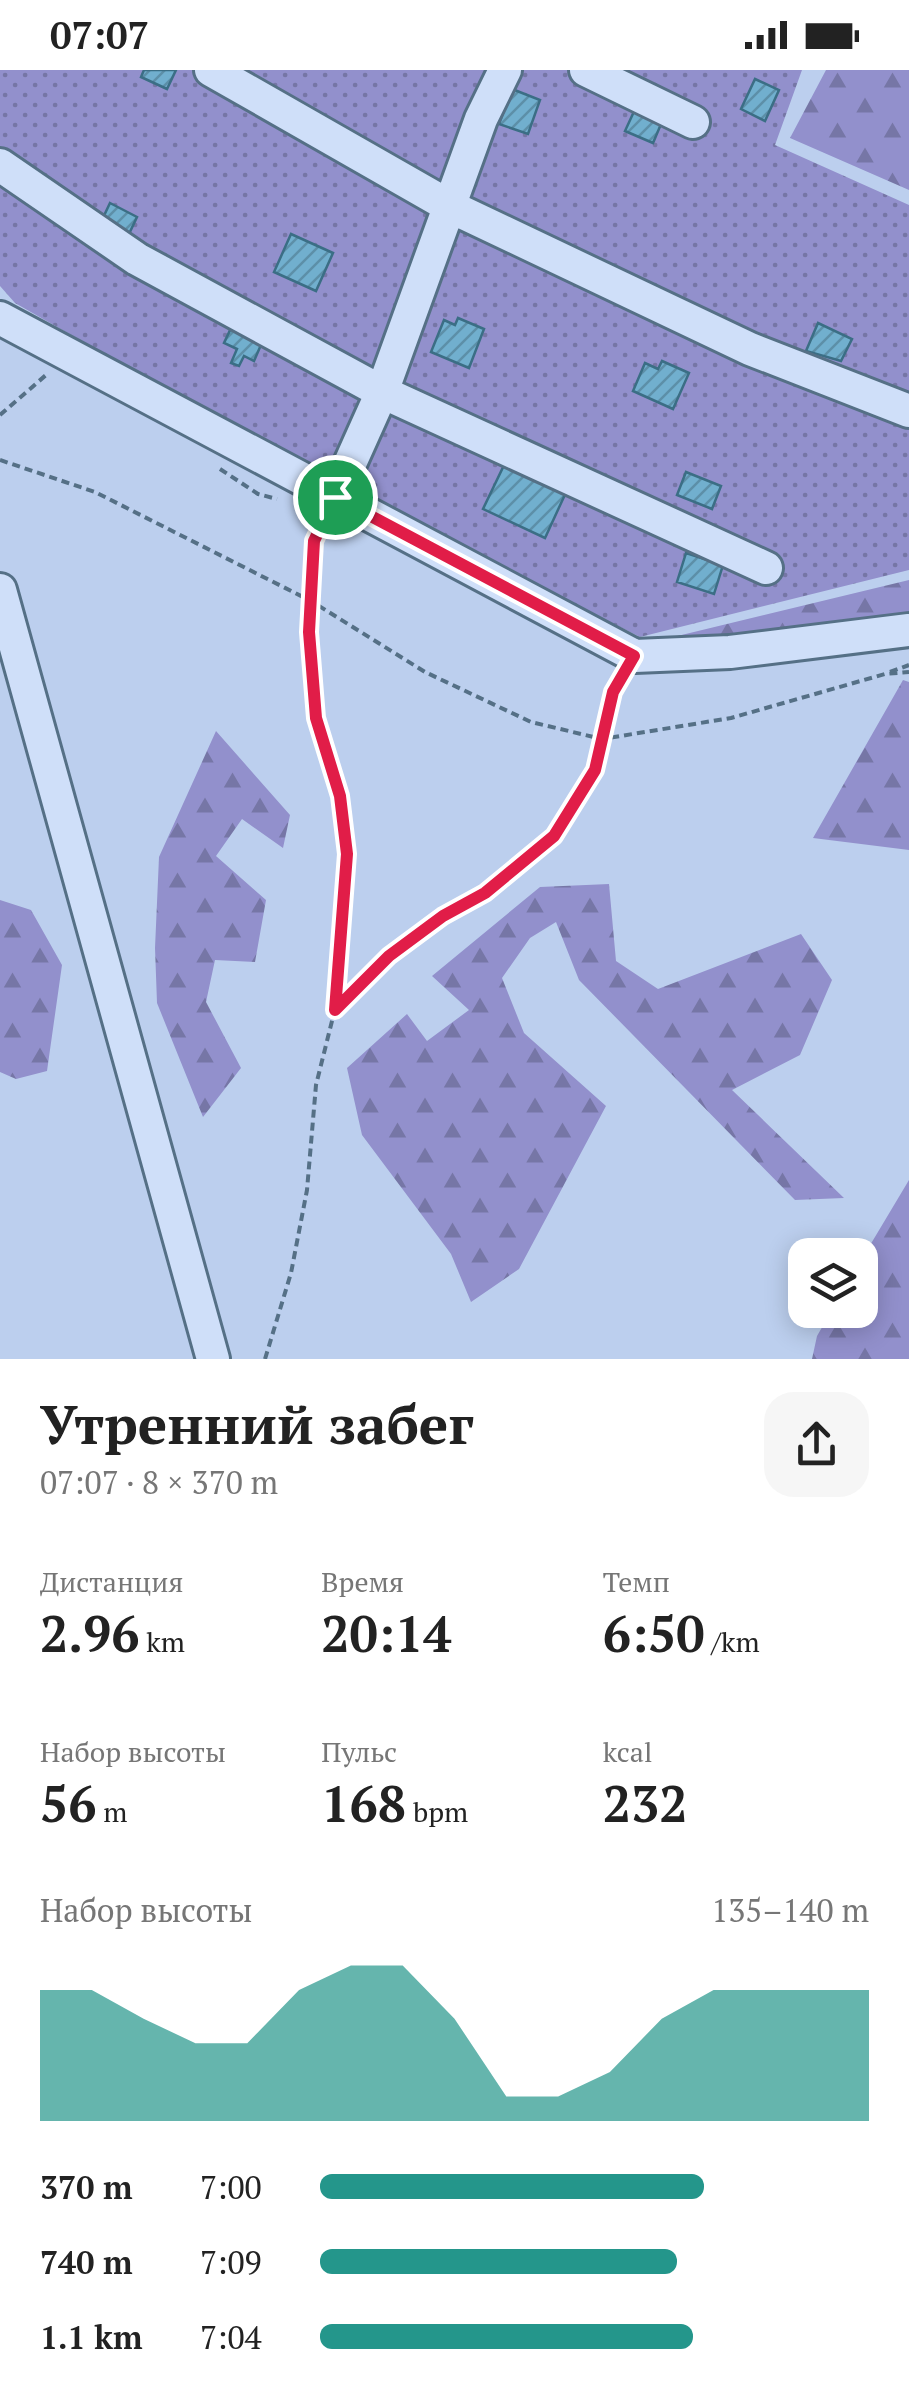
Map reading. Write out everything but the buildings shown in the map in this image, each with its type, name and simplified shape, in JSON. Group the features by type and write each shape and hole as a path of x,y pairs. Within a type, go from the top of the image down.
{"street":[{"path":"211,70 451,208 750,348 909,411"},
{"path":"335,497 382,392 481,119 505,70"},
{"path":"586,70 693,122"},
{"path":"0,166 137,259 382,392 766,568"},
{"path":"0,318 72,352 634,656 730,652 909,630"},
{"path":"0,590 212,1359"}],"path":[{"path":"0,416 72,352"},
{"path":"0,460 96,492 311,601 424,672 531,722 602,739 731,718 909,669"},
{"path":"265,1359 291,1273 307,1190 316,1085 335,1010 347,854 340,796 316,718 311,601 314,541 335,497"},
{"path":"335,1010 389,956 443,916 485,893 554,836 595,770 613,692 634,656"},
{"path":"602,739 657,730"}],"green space":[{"path":"0,70 802,70 775,145 909,205 909,570 640,637 319,476 15,303 0,286"},
{"path":"826,70 909,70 909,190 790,138"},
{"path":"909,580 909,620 665,648 665,639"},
{"path":"903,680 909,682 909,850 813,838"},
{"path":"216,731 290,815 283,848 242,819 216,856 266,900 255,962 215,960 206,1002 241,1068 203,1117 157,1003 155,948 159,857"},
{"path":"609,884 616,961 658,989 801,934 832,980 800,1055 732,1090 844,1198 795,1200 579,980 556,922 530,938 502,978 524,1033 606,1106 519,1269 471,1302 451,1254 362,1135 347,1068 407,1014 427,1041 469,1010 432,976 540,887"},
{"path":"0,900 31,910 62,965 47,1071 16,1079 0,1072"},
{"path":"909,1180 909,1359 812,1359 822,1328 878,1328 878,1238 874,1238"}],"route":[{"path":"335,497 634,656 613,692 595,770 554,836 485,893 443,916 389,956 335,1010 347,854 340,796 316,718 309,632 314,541 335,497"}]}
